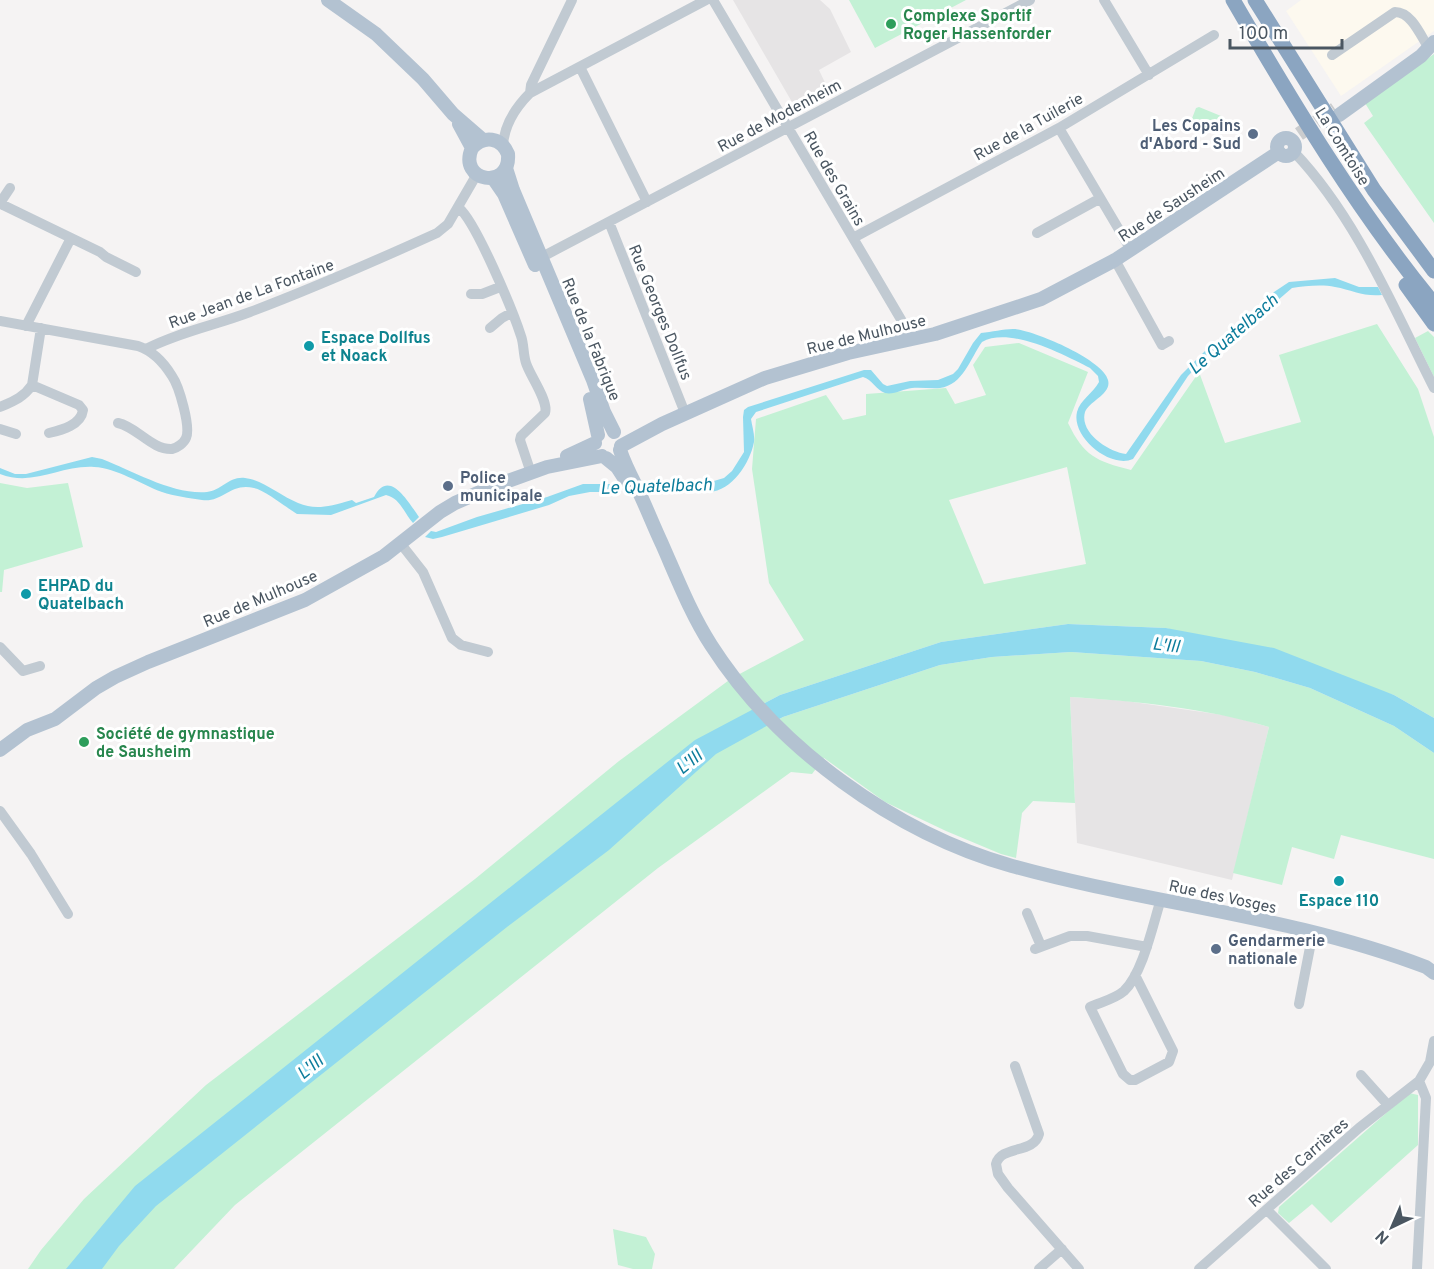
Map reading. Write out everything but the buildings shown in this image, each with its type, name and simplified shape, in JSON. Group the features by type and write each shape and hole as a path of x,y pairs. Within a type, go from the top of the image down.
{"highway":[{"name":"La Comtoise","path":"1233,0 1304,117 1300,142 1382,238 1434,304"},
{"name":"La Comtoise","path":"1255,0 1332,115 1374,190 1434,271"},
{"path":"1382,238 1400,276 1434,324"}],"main road":[{"path":"328,0 376,34 423,79 453,114 508,154 506,168 500,175 493,178 482,177 470,165 470,153 491,142"},
{"path":"1332,115 1421,56 1431,45"},
{"name":"Rue de Sausheim","path":"1079,280 1131,250 1279,152 1277,145 1279,140 1286,137 1300,142"},
{"name":"Rue de la Fabrique","path":"506,168 595,415 596,439"},
{"name":"Rue de la Fabrique","path":"493,178 504,194 538,260 593,380 607,420 618,441 632,487 696,619 711,646 737,679"},
{"name":"Rue de Mulhouse","path":"618,441 765,378 848,353 909,341 1041,299 1079,280"},
{"path":"604,457 614,456 618,441 605,431 596,439 596,451 617,467 632,487"},
{"name":"Rue de Mulhouse","path":"548,467 596,439"},
{"name":"Rue de Mulhouse","path":"0,739 19,726 47,717 116,677 148,662 305,600 364,568 401,544 440,512 468,497 548,467 604,457"},
{"name":"Rue des Vosges","path":"737,679 775,723 838,779 897,816 943,840 1011,866 1367,945 1431,969"},
{"name":"Rue de Mulhouse","path":"0,750 22,733 55,719 73,708 76,702"}],"street":[{"path":"530,93 531,85 572,0"},
{"path":"491,142 530,93 706,0"},
{"name":"Rue des Grains","path":"713,0 906,328 909,341"},
{"name":"Rue de Modenheim","path":"538,260 1030,0"},
{"path":"1104,0 1149,75"},
{"path":"1332,55 1395,12 1402,12 1408,17 1431,45"},
{"name":"Rue de la Tuilerie","path":"853,238 1059,128 1214,34"},
{"path":"580,67 647,202"},
{"path":"1059,128 1131,250"},
{"path":"1300,142 1319,180 1381,281 1434,388"},
{"name":"Rue Jean de La Fontaine","path":"146,349 201,327 248,313 437,233 448,224 459,208 477,174"},
{"path":"10,188 2,200 2,206 100,252 136,272"},
{"path":"1037,233 1099,199"},
{"path":"459,208 470,221 500,286 521,337 525,362 546,409 521,436 520,440 531,473"},
{"name":"Rue Georges Dollfus","path":"609,222 685,413"},
{"path":"26,326 71,238"},
{"path":"1114,260 1162,345 1169,340"},
{"path":"471,294 482,294 500,286"},
{"path":"490,328 511,313"},
{"path":"0,321 146,349 164,365 178,388 187,430 186,438 181,445 172,449 162,447 128,425 118,423"},
{"path":"0,407 27,393 32,384 41,328"},
{"path":"32,384 79,405 83,410 80,419 70,426 49,433"},
{"path":"0,429 16,434"},
{"path":"401,544 423,572 452,638 461,645 488,652"},
{"path":"0,647 23,671 40,666"},
{"path":"0,811 31,854 68,914"},
{"path":"1138,980 1117,996 1090,1007 1123,1074 1130,1080 1135,1080 1169,1062 1173,1051 1138,980 1161,899"},
{"path":"1027,913 1038,948 1070,936 1087,936 1147,947"},
{"path":"1299,1004 1313,932"},
{"path":"1418,1269 1426,1098 1419,1081 1430,1062 1434,1041"},
{"path":"1015,1066 1039,1134 1037,1140 1032,1144 1000,1155 996,1164 998,1174 1079,1269"},
{"path":"1361,1075 1387,1104"},
{"name":"Rue des Carrières","path":"1199,1269 1387,1104 1419,1081"},
{"path":"1267,1210 1326,1269"},
{"path":"1039,1269 1062,1249"}],"shaded area":[{"path":"733,0 820,0 830,9 851,52 819,70 829,91 796,109"},
{"path":"1301,0 1434,0 1434,31 1341,96 1286,11"},
{"path":"1070,697 1126,701 1230,716 1269,727 1232,880 1077,843"}],"green space":[{"name":"Complexe Sportif Roger Hassenforder","path":"849,0 966,0 875,48"},
{"path":"1434,54 1434,223 1364,123 1373,116 1365,103"},
{"path":"1199,107 1223,118 1218,131 1214,132 1193,124 1191,121 1196,108"},
{"path":"1377,324 1418,389 1434,437 1434,718 1394,695 1166,628 1068,624 941,642 780,695 757,707 771,724 783,717 940,665 992,657 1071,652 1201,661 1255,672 1310,688 1394,726 1434,753 1434,859 1341,835 1334,859 1292,847 1282,885 1233,873 1269,727 1195,710 1070,697 1075,803 1033,801 1022,813 1016,858 946,831 885,802 824,758 812,774 791,772 658,868 235,1205 174,1269 28,1269 84,1199 206,1085 475,879 619,761 732,678 804,640 769,583 752,469 756,419 826,395 843,420 866,415 866,394 946,388 955,404 986,395 973,365 985,347 1019,343 1088,372 1068,423 1080,443 1092,456 1131,470 1199,372 1225,443 1301,422 1279,355","holes":["1067,467 1086,564 984,584 949,500"]},
{"path":"1428,331 1434,337 1434,377 1415,338"},
{"path":"0,483 27,488 68,483 83,547 4,570 2,592 0,592"},
{"path":"1409,1093 1418,1095 1418,1145 1331,1223 1312,1204 1289,1223 1278,1213 1279,1207"},
{"path":"613,1229 646,1237 655,1254 652,1269 633,1269 618,1265"}],"water":[{"path":"1335,278 1359,287 1378,287 1382,295 1364,294 1325,286 1292,288 1242,331 1209,354 1188,376 1133,459 1124,461 1104,455 1094,449 1080,431 1077,412 1099,382 1098,376 1090,368 1037,344 1007,337 982,342 960,377 948,386 912,388 895,393 885,393 863,377 756,412 751,419 754,439 749,459 739,475 725,487 709,492 683,489 648,492 644,482 707,483 724,478 732,471 744,452 743,417 744,410 748,407 864,370 871,370 887,386 910,381 938,380 953,374 958,369 981,333 1009,329 1035,334 1066,347 1104,372 1108,380 1107,389 1087,408 1084,420 1086,427 1097,440 1112,450 1126,454 1181,375 1208,348 1233,331 1274,292 1289,282"},
{"path":"92,457 167,486 194,492 212,491 234,479 249,479 264,484 295,502 312,507 329,506 352,500 356,503 374,497 380,489 386,486 392,486 398,490 419,517 413,523 395,499 386,495 331,515 297,514 254,488 239,488 215,499 202,500 162,492 103,468 82,467 24,478 0,474 0,468 15,474 26,474"},
{"path":"583,484 619,484 621,492 590,492 569,496 549,505 442,537 433,539 425,537 431,531 436,532"},
{"name":"L'Ill","path":"1068,624 1166,628 1274,648 1394,695 1434,718 1434,753 1394,726 1310,688 1255,672 1201,661 1071,652 992,657 940,665 783,717 716,754 609,850 507,927 156,1206 119,1246 102,1269 66,1269 135,1186 695,740 780,695 941,642"}],"waterway":[{"name":"Le Quatelbach","path":"618,489 630,488"}],"tunnel":[{"path":"1299,134 1335,109"}],"place":[{"name":"Complexe Sportif Roger Hassenforder","path":"891,24"},
{"name":"Les Copains d'Abord - Sud","path":"1253,134"},
{"name":"Espace Dollfus et Noack","path":"309,346"},
{"name":"Police municipale","path":"448,486"},
{"name":"EHPAD du Quatelbach","path":"26,594"},
{"name":"Société de gymnastique de Sausheim","path":"84,742"},
{"name":"Espace 110","path":"1339,881"},
{"name":"Gendarmerie nationale","path":"1216,949"}]}
